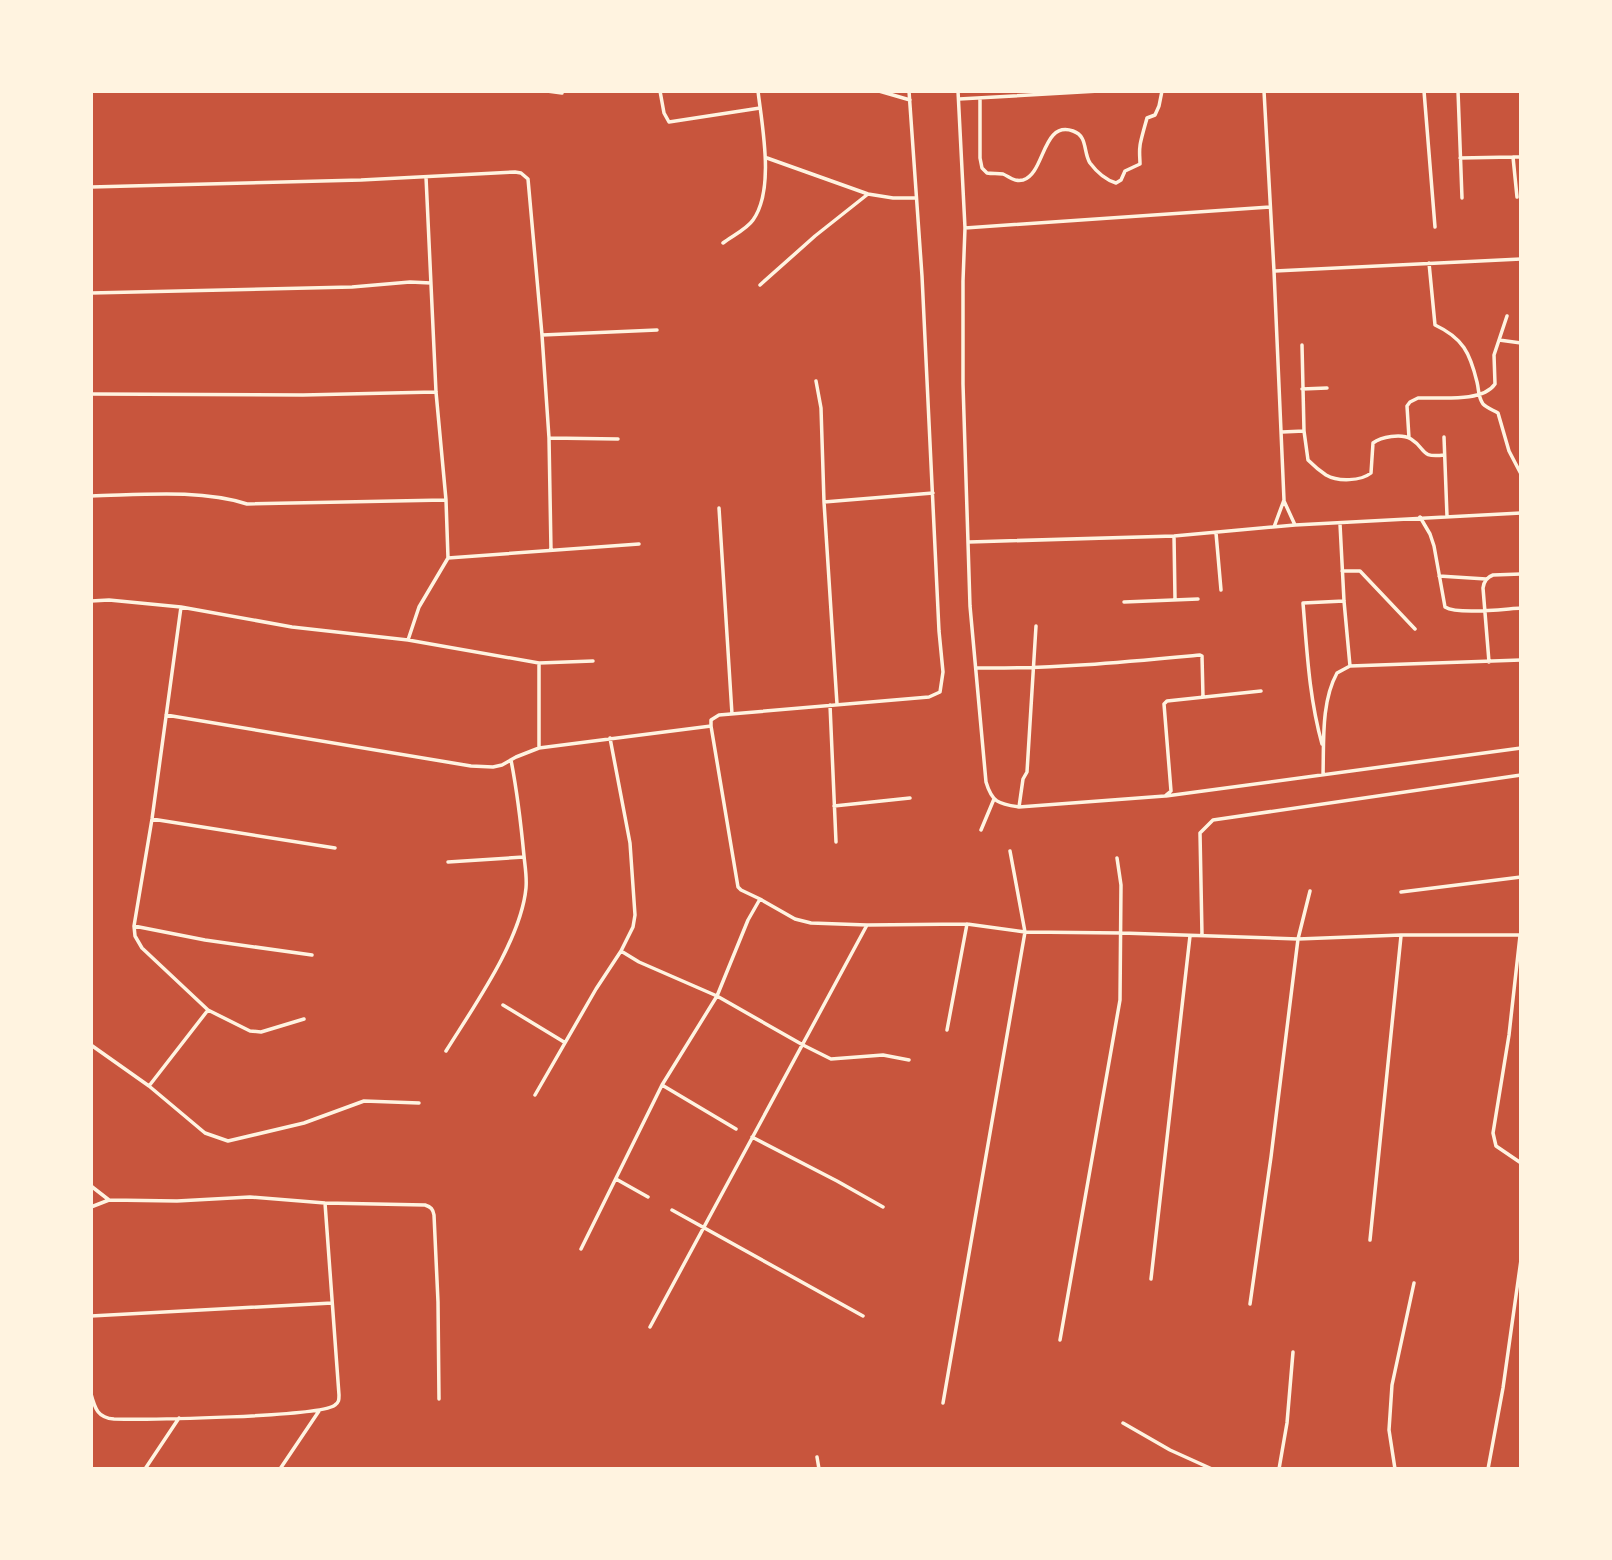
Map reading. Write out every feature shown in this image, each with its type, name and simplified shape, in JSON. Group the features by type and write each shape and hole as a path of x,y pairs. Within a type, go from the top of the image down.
{"street":[{"path":"547,91 562,93"},
{"path":"660,91 668,122 760,108"},
{"path":"723,243 753,221 760,205 766,158 758,91"},
{"path":"879,91 910,100"},
{"path":"909,91 922,276 943,672 940,692 929,697 719,715 711,720 738,887 795,919 811,923 967,924 1026,932 1298,939 1401,935 1520,935 1509,1035 1493,1133 1496,1146 1521,1163"},
{"path":"958,91 965,228 963,384 970,606 986,782 994,800 1002,805 1018,807 1165,796 1521,748"},
{"path":"959,99 1099,91"},
{"path":"980,98 980,158 986,173 1005,175 1016,181 1025,179 1033,172 1044,148 1055,134 1069,130 1076,132 1085,143 1090,163 1108,180 1116,183 1121,180 1125,171 1140,164 1140,145 1145,122 1147,118 1155,116 1162,91"},
{"path":"1264,91 1284,500 1274,527"},
{"path":"1424,91 1435,227"},
{"path":"1458,91 1462,198"},
{"path":"1513,157 1517,197"},
{"path":"1460,158 1521,157"},
{"path":"766,158 868,194 916,198"},
{"path":"91,187 348,181 521,173 528,179 530,191 542,335 549,439 551,550"},
{"path":"408,640 419,607 448,558 446,500 436,392 426,176"},
{"path":"760,285 868,194"},
{"path":"965,228 1270,208"},
{"path":"1274,271 1521,259"},
{"path":"1429,263 1435,325 1457,337 1465,348 1473,367 1478,396 1484,404 1498,413 1509,451 1520,471"},
{"path":"91,292 431,283"},
{"path":"1409,438 1409,402 1418,398 1478,396 1492,388 1494,355 1507,316"},
{"path":"542,335 657,330"},
{"path":"1499,340 1521,343"},
{"path":"1302,345 1304,431 1308,460 1327,476 1351,480 1367,476 1371,473 1373,443 1390,437 1409,438 1431,457 1444,456"},
{"path":"816,381 821,408 836,704"},
{"path":"1303,389 1327,388"},
{"path":"91,394 303,395 436,392"},
{"path":"1282,432 1304,431"},
{"path":"1444,437 1447,516"},
{"path":"549,439 618,439"},
{"path":"824,502 933,492"},
{"path":"91,496 218,497 247,504 446,500"},
{"path":"1284,500 1295,525"},
{"path":"719,508 732,714"},
{"path":"969,542 1174,536 1295,525 1521,513"},
{"path":"1420,517 1434,546 1445,607 1450,610 1486,611 1521,608"},
{"path":"1340,524 1350,666"},
{"path":"1216,533 1221,590"},
{"path":"1174,536 1175,599"},
{"path":"448,558 639,544"},
{"path":"1342,570 1360,571 1415,629"},
{"path":"1439,576 1486,579 1493,575 1521,574"},
{"path":"1486,579 1483,588 1489,662"},
{"path":"1124,602 1198,599"},
{"path":"91,601 109,600 181,607 292,627 408,640 539,663 593,661"},
{"path":"1324,750 1314,715 1309,681 1303,603 1344,601"},
{"path":"181,607 152,819 134,926 135,936 142,948 208,1010 250,1031 261,1032 304,1019"},
{"path":"1018,807 1023,779 1027,772 1036,626"},
{"path":"976,668 1032,668 1200,655 1203,697"},
{"path":"1323,775 1327,706 1337,673 1350,666 1521,660"},
{"path":"539,663 539,748"},
{"path":"1165,796 1171,790 1164,704 1167,701 1261,691"},
{"path":"830,705 836,842"},
{"path":"166,715 471,766 493,767 539,748 711,726"},
{"path":"535,1095 633,927 635,915 630,843 610,738"},
{"path":"446,1051 494,973 517,926 524,901 527,884 511,760"},
{"path":"1202,935 1200,833 1213,820 1521,775"},
{"path":"834,806 910,798"},
{"path":"981,830 994,800"},
{"path":"152,819 335,848"},
{"path":"943,1403 1026,932 1010,851"},
{"path":"448,862 524,857"},
{"path":"1060,1340 1120,1000 1121,885 1117,858"},
{"path":"1401,892 1521,877"},
{"path":"1250,1304 1298,939 1310,891"},
{"path":"582,1249 662,1085 717,996 748,920 760,899"},
{"path":"947,1030 967,924"},
{"path":"650,1326 867,925"},
{"path":"134,926 205,940 312,955"},
{"path":"1370,1240 1401,935"},
{"path":"1151,1279 1190,936"},
{"path":"621,951 639,962 717,996 831,1059 883,1055 909,1060"},
{"path":"503,1005 564,1042"},
{"path":"149,1086 208,1010"},
{"path":"91,1045 149,1086 205,1133 228,1141 304,1123 364,1101 419,1103"},
{"path":"662,1085 736,1129"},
{"path":"752,1138 883,1207"},
{"path":"616,1179 648,1197"},
{"path":"91,1186 109,1200"},
{"path":"91,1207 109,1200 177,1201 250,1197 325,1203 425,1205 433,1210 439,1399"},
{"path":"91,1394 97,1413 108,1419 269,1415 319,1411 335,1406 339,1400 325,1203"},
{"path":"672,1210 863,1316"},
{"path":"1488,1469 1503,1388 1521,1260"},
{"path":"1395,1469 1390,1430 1392,1385 1414,1283"},
{"path":"91,1316 332,1303"},
{"path":"1279,1469 1287,1423 1293,1352"},
{"path":"280,1469 319,1411"},
{"path":"145,1469 179,1418"},
{"path":"1123,1423 1170,1450 1212,1469"},
{"path":"817,1457 819,1469"}]}
